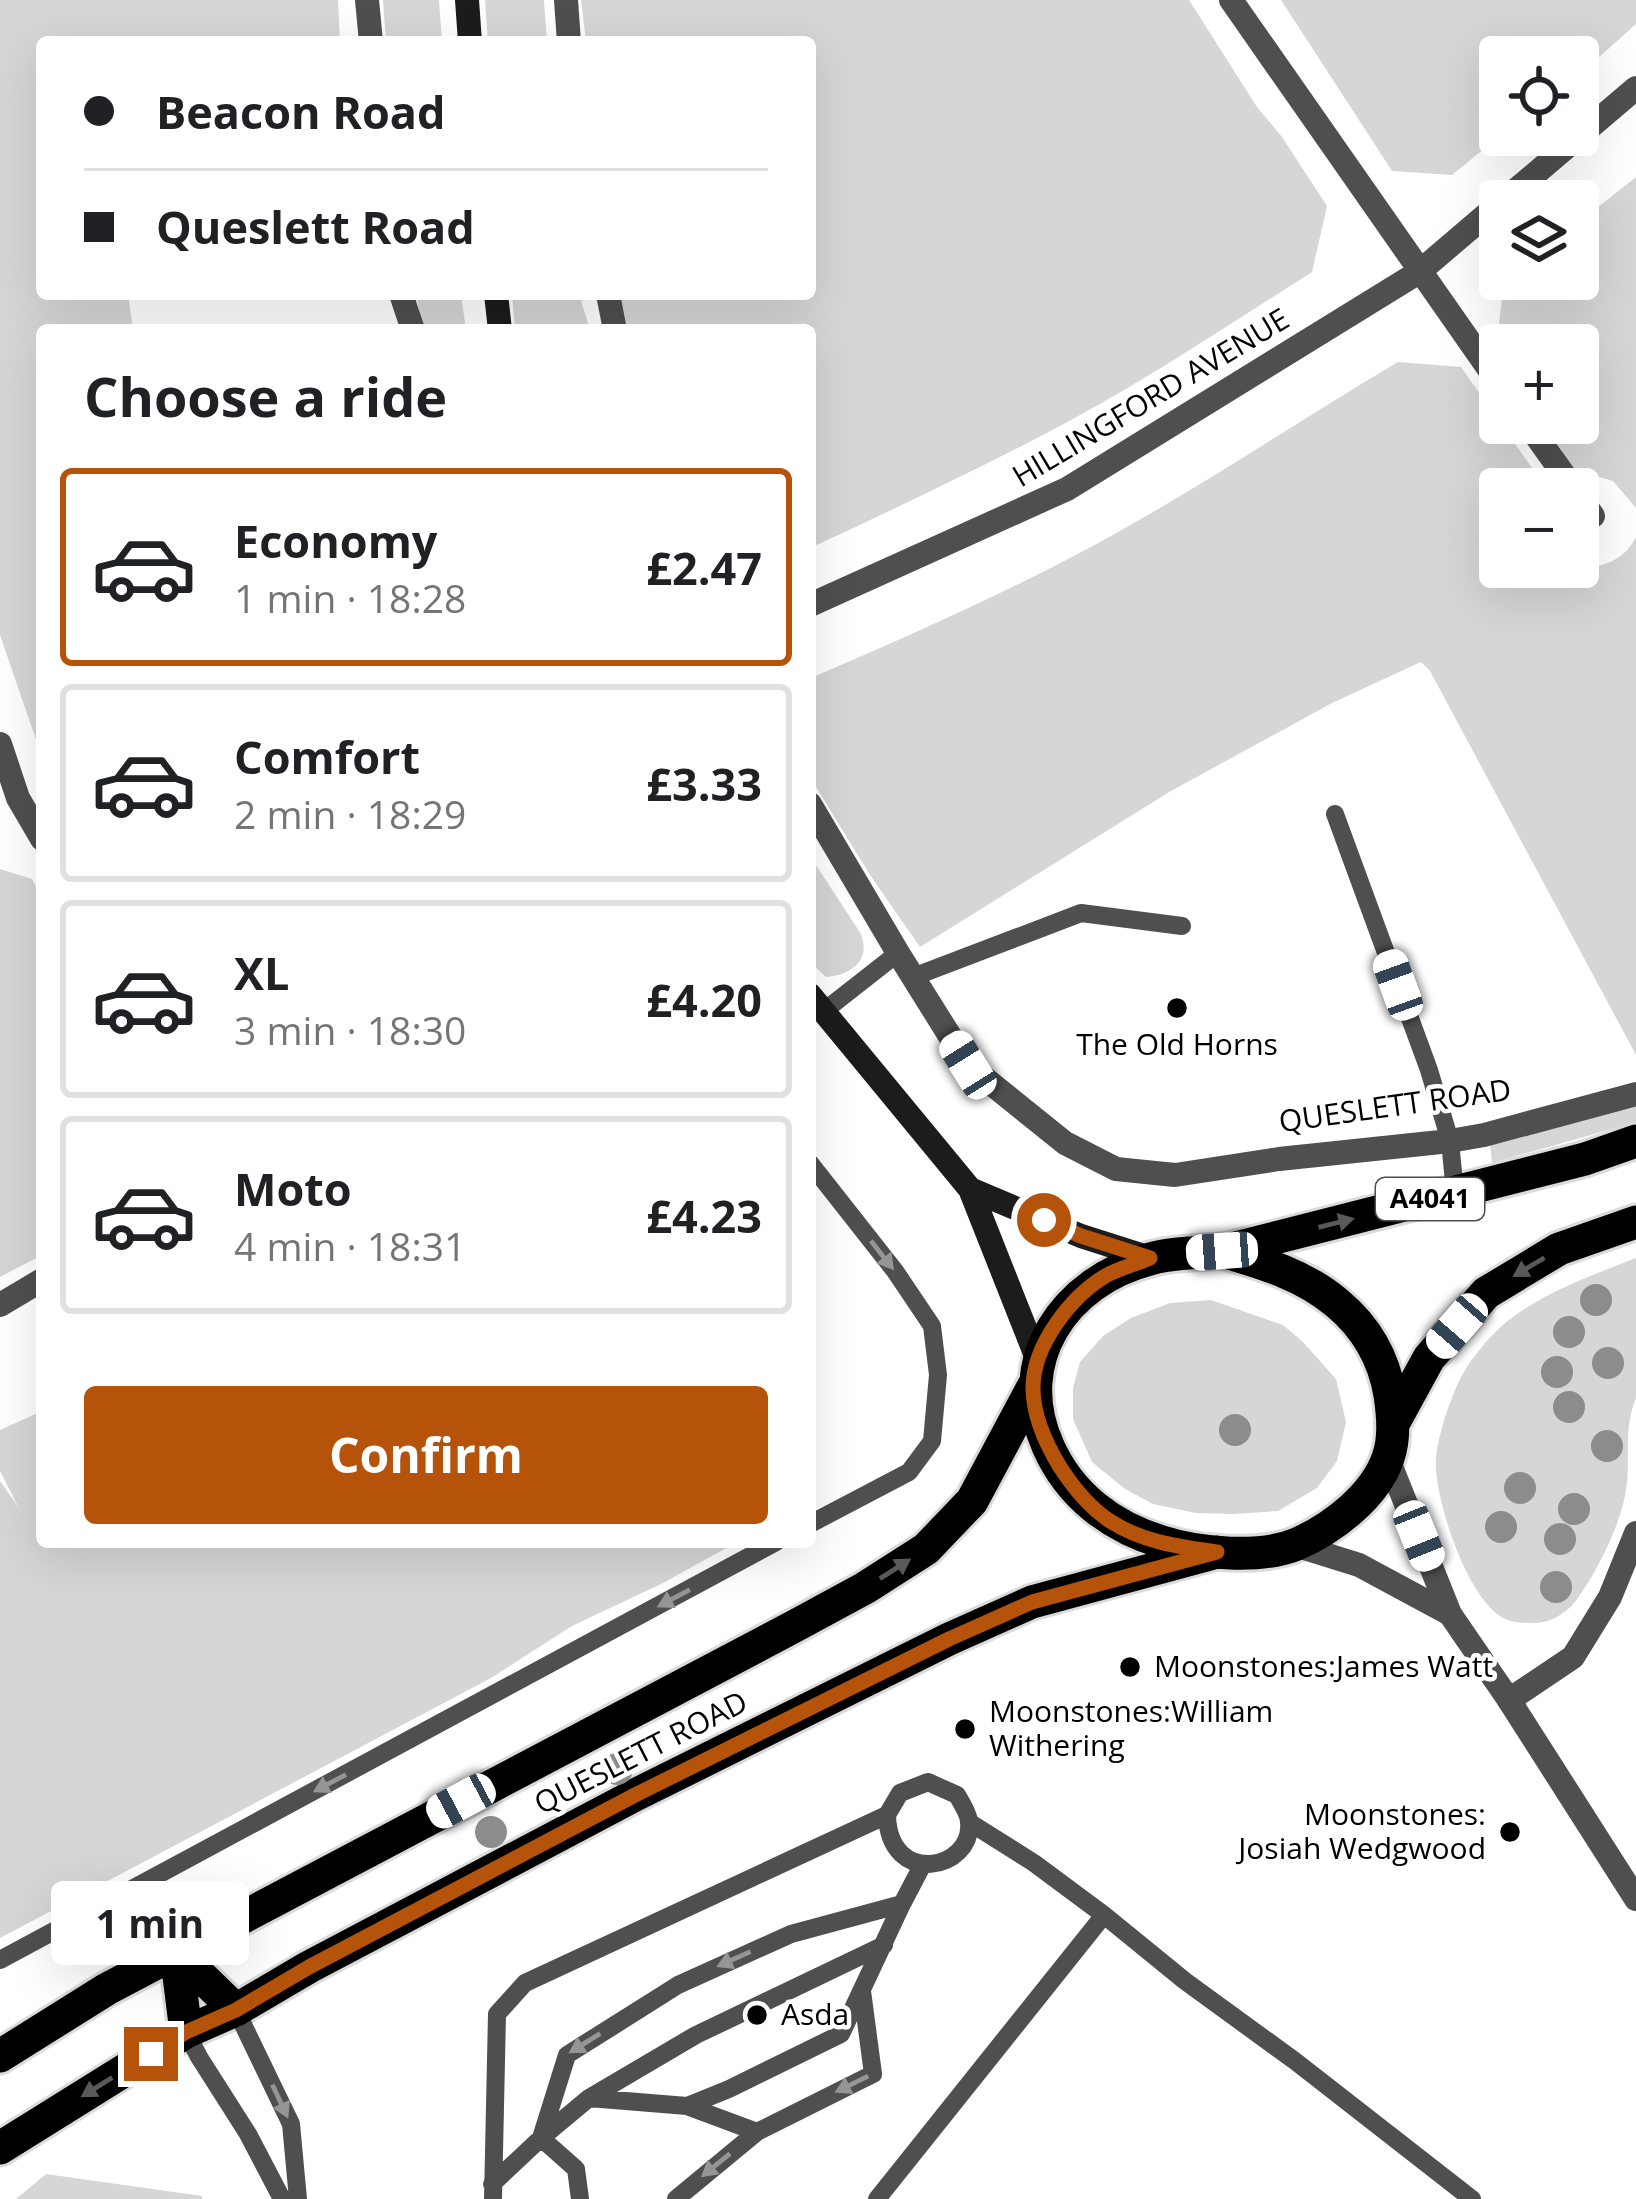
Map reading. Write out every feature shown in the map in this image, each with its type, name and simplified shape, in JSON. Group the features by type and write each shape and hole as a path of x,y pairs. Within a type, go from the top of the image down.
{"highway":[{"name":"A4041","path":"1222,1251 1586,1160 1636,1141"},
{"path":"1394,1421 1429,1358 1486,1293 1559,1249 1636,1222"},
{"path":"1222,1251 1286,1270 1336,1301 1363,1329 1386,1369 1394,1421 1388,1459 1353,1508 1294,1545 1258,1552 1217,1552 1173,1546 1111,1522 1067,1478 1048,1448 1038,1418 1035,1374 1058,1321 1081,1294 1109,1274 1150,1258 1222,1251"},
{"name":"QUESLETT ROAD","path":"0,2056 107,1988 793,1627 926,1549 972,1502 1035,1374"},
{"name":"QUESLETT ROAD","path":"0,2148 186,2032 236,2010 637,1794 949,1639 1032,1602 1217,1552"},
{"path":"176,1952 236,2010"},
{"path":"176,1952 186,2032"}],"main road":[{"path":"467,0 470,36"},
{"path":"817,1003 970,1189 1035,1374"},
{"path":"970,1189 1081,1236 1150,1258"}],"street":[{"path":"367,0 370,36"},
{"path":"566,0 569,36"},
{"path":"1231,0 1479,356"},
{"name":"HILLINGFORD AVENUE","path":"1527,180 1636,88"},
{"name":"HILLINGFORD AVENUE","path":"816,602 1067,489 1419,272 1479,221"},
{"path":"0,744 9,802 36,832"},
{"name":"QUESLETT ROAD","path":"816,814 968,1065 1065,1143 1116,1169 1175,1175 1450,1141 1636,1094"},
{"path":"0,1305 36,1284"},
{"path":"1388,1459 1450,1614 1636,1899"},
{"path":"1509,1700 1573,1658 1610,1597 1636,1533"},
{"path":"1294,1545 1359,1565 1450,1614"}],"lane":[{"path":"1335,814 1429,1070 1450,1141 1455,1193"},
{"path":"913,977 1081,913 1182,926"},
{"path":"817,1003 898,953"},
{"path":"816,1171 932,1326 938,1375 932,1441 909,1472 816,1521"},
{"path":"0,1960 765,1548"},
{"path":"928,1782 958,1795 969,1822 964,1844 951,1858 923,1864 914,1863 894,1847 887,1834 887,1815 900,1792 928,1782"},
{"path":"492,2191 497,2014 525,1983 887,1815"},
{"path":"969,1822 1104,1915 1472,2199"},
{"path":"687,2106 841,2034 923,1864"},
{"path":"541,2138 567,2055 678,1985 791,1934 902,1904"},
{"path":"877,2199 1104,1915"},
{"path":"492,2191 541,2138 589,2098 695,2035 884,1945"},
{"path":"676,2199 757,2132 872,2074 862,1991"},
{"path":"236,2010 291,2124 298,2199"},
{"path":"186,2032 282,2199"},
{"path":"589,2098 687,2106 757,2132"},
{"path":"541,2138 577,2169 580,2199"}],"shaded area":[{"path":"0,0 338,0 340,36 36,36 36,300 129,300 132,324 36,324 36,740 0,635"},
{"path":"383,0 439,0 442,36 386,36"},
{"path":"485,0 544,0 547,36 488,36"},
{"path":"581,0 1189,0 1327,206 1312,272 1078,417 816,545 816,324 627,324 621,300 816,300 816,36 585,36"},
{"path":"1281,0 1636,0 1636,24 1599,57 1599,36 1479,36 1479,153 1452,175 1392,171"},
{"path":"1636,177 1636,508 1613,481 1599,477 1599,468 1573,468 1557,444 1599,444 1599,324 1499,324 1502,300 1599,300 1599,206"},
{"path":"417,300 462,300 465,324 422,324"},
{"path":"512,300 581,300 588,324 514,324"},
{"path":"1398,362 1461,367 1479,393 1479,444 1515,444 1532,468 1479,468 1479,588 1599,588 1599,565 1620,556 1636,537 1636,1055 1421,662 1332,703 1171,791 920,947 816,787 816,676 1089,548"},
{"path":"816,865 863,944 857,965 826,977 816,968"},
{"path":"0,869 32,879 36,887 36,1258 0,1277"},
{"path":"1636,1103 1636,1122 1492,1163 1490,1144"},
{"path":"1636,1258 1636,1398 1629,1423 1622,1509 1597,1567 1570,1607 1540,1623 1508,1620 1476,1589 1442,1504 1436,1458 1449,1405 1468,1366 1505,1323 1551,1294"},
{"path":"1211,1300 1283,1325 1336,1379 1346,1422 1337,1461 1317,1488 1278,1511 1196,1513 1153,1504 1092,1462 1073,1419 1073,1388 1080,1362 1103,1336 1131,1318 1170,1303"},
{"path":"36,1414 36,1548 726,1548 572,1626 491,1678 0,1938 0,1481 19,1508 0,1471 0,1430"},
{"path":"46,2174 202,2196 202,2199 16,2199"}],"place":[{"name":"The Old Horns","path":"1177,1008"},
{"name":"Moonstones:James Watt","path":"1130,1667"},
{"name":"Moonstones:William Withering","path":"965,1729"},
{"name":"Moonstones: Josiah Wedgwood","path":"1510,1832"},
{"name":"Asda","path":"757,2015"}],"route":[{"path":"151,2054 637,1794 949,1639 1032,1602 1217,1552 1173,1546 1111,1522 1088,1503 1048,1448 1033,1388 1038,1361 1058,1321 1081,1294 1109,1274 1150,1258 1044,1220"}]}
